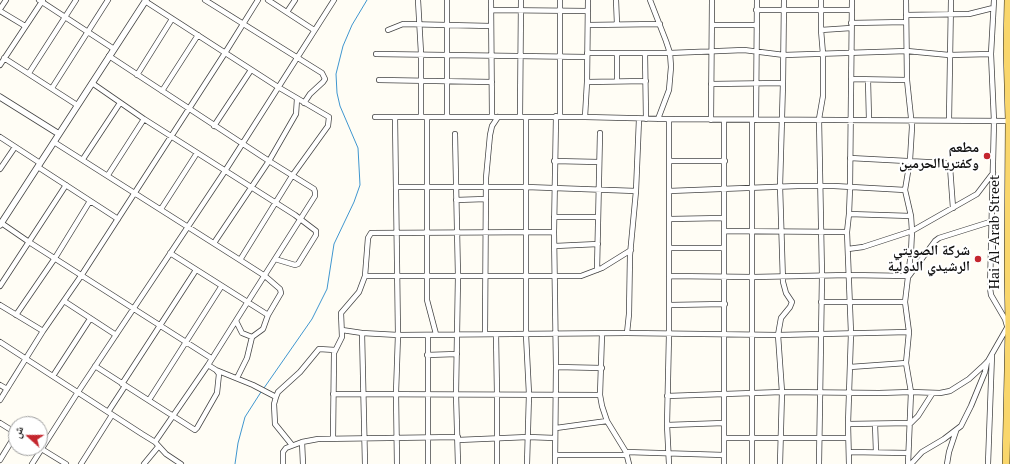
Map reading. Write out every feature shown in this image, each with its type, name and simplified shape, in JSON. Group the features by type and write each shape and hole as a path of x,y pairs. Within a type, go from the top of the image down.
{"main road":[{"name":"Hai Al-Arab Street","path":"1006,464 1010,121 1008,0"}],"street":[{"path":"6,0 0,10 25,26"},
{"path":"29,73 76,0"},
{"path":"52,88 108,0"},
{"path":"205,0 322,73 325,79 324,82 310,94 304,104"},
{"path":"0,400 43,331 135,193 258,0"},
{"path":"268,0 314,30"},
{"path":"287,12 295,0"},
{"path":"48,437 225,171 334,0"},
{"path":"418,0 421,53 421,117"},
{"path":"446,117 447,0"},
{"path":"491,0 492,117"},
{"path":"520,117 521,0"},
{"path":"555,464 556,335 554,161 558,116 560,0"},
{"path":"585,116 588,0"},
{"path":"616,0 617,24"},
{"path":"650,0 670,52 671,67 669,90 658,119"},
{"path":"711,120 712,0"},
{"path":"752,464 753,189 757,0"},
{"path":"780,464 782,392 778,335 781,318 792,302 784,288 781,231 780,186 784,0"},
{"path":"819,464 822,276 819,119 823,96 821,0"},
{"path":"849,464 848,424 851,333 847,232 850,188 850,53 852,0"},
{"path":"906,0 907,80 912,120 910,160 905,190 911,216 912,231 905,302 909,332 906,363 911,392 911,423 908,453 909,464"},
{"path":"949,120 951,0"},
{"path":"909,464 922,452 961,426 972,406 988,361 1008,326 991,295 990,288 994,173 994,121 991,54 994,0"},
{"path":"0,65 41,1 114,49"},
{"path":"211,358 0,223 146,1 278,88 304,104 330,116 328,126 292,176 240,260"},
{"path":"906,15 975,14 993,8"},
{"path":"491,10 588,10"},
{"path":"756,10 852,10"},
{"path":"137,75 172,19"},
{"path":"821,30 906,22"},
{"path":"388,30 403,24 491,26"},
{"path":"588,25 660,24"},
{"path":"712,25 756,25"},
{"path":"162,91 198,35"},
{"path":"376,54 421,53 560,56 617,53 757,51 784,55 907,51 949,55 991,54"},
{"path":"617,53 617,82"},
{"path":"645,53 646,119"},
{"path":"109,56 214,126 314,189 315,192 315,196 299,219 265,276 155,442"},
{"path":"4,58 77,105"},
{"path":"214,126 251,70"},
{"path":"379,80 492,82"},
{"path":"851,80 907,80"},
{"path":"868,80 869,120"},
{"path":"587,82 646,81"},
{"path":"92,83 144,119 316,231 298,264 295,265 275,259"},
{"path":"711,84 783,83"},
{"path":"0,97 59,134"},
{"path":"214,243 251,188 296,114 297,99"},
{"path":"83,159 120,103"},
{"path":"375,117 585,116 639,119 711,120 819,119 1010,121"},
{"path":"395,117 398,335 396,394 397,464"},
{"path":"426,117 427,300 436,334"},
{"path":"485,334 486,187 490,135 492,126 498,117"},
{"path":"526,117 526,335 529,394 527,464"},
{"path":"108,176 144,119"},
{"path":"627,333 639,119"},
{"path":"669,119 670,334 667,396 669,464"},
{"path":"724,120 724,464"},
{"path":"597,270 600,133"},
{"path":"455,134 458,276 456,394 458,464"},
{"path":"0,137 66,185 118,219"},
{"path":"54,142 265,276 281,290 268,315 263,329 252,337 247,358 237,378"},
{"path":"0,169 14,147"},
{"path":"161,209 197,153"},
{"path":"850,158 910,160 947,164 950,167 953,208"},
{"path":"554,161 599,162"},
{"path":"670,161 725,161"},
{"path":"848,249 912,231 977,194 994,173"},
{"path":"0,286 66,185"},
{"path":"669,190 753,189 780,186 820,186 905,190"},
{"path":"396,187 526,187 636,191"},
{"path":"456,200 486,199"},
{"path":"16,315 55,258 90,201"},
{"path":"849,214 911,216"},
{"path":"554,217 598,216"},
{"path":"670,219 724,218"},
{"path":"908,276 934,241 992,221"},
{"path":"724,231 847,232"},
{"path":"333,438 335,350 340,343 342,313 359,292 365,276 370,233 426,234 554,232"},
{"path":"555,246 598,244"},
{"path":"670,248 724,248"},
{"path":"365,276 581,276 597,270 631,250"},
{"path":"170,254 268,315"},
{"path":"81,464 110,414 124,385 196,270"},
{"path":"669,276 908,276"},
{"path":"148,400 221,287"},
{"path":"64,301 116,336"},
{"path":"821,302 905,302"},
{"path":"670,305 725,304"},
{"path":"0,305 43,331"},
{"path":"53,376 90,319"},
{"path":"236,321 242,333 252,337"},
{"path":"342,330 362,333 398,335 556,335 627,333 778,335 909,332"},
{"path":"362,333 365,464"},
{"path":"428,334 428,464"},
{"path":"496,334 497,464"},
{"path":"602,334 600,394 602,406 607,422 627,454 629,464"},
{"path":"0,342 155,442 158,447 181,464"},
{"path":"292,445 275,424 274,404 278,392 300,372 319,348 335,350"},
{"path":"988,464 991,369 993,351"},
{"path":"427,355 457,354"},
{"path":"667,396 782,392 911,392 940,394 950,391 968,379 988,361"},
{"path":"850,367 906,363"},
{"path":"208,364 216,370 237,378 276,397"},
{"path":"95,366 193,429 197,428 217,393 219,377 216,370"},
{"path":"556,367 602,368"},
{"path":"0,385 7,389"},
{"path":"334,394 600,394"},
{"path":"848,424 911,423 918,416 932,394"},
{"path":"556,428 607,422"},
{"path":"667,424 724,424"},
{"path":"875,424 876,452"},
{"path":"947,464 956,430"},
{"path":"283,464 283,452 286,448 302,442 318,439 428,437 555,438"},
{"path":"724,438 848,438"},
{"path":"302,442 303,464"},
{"path":"5,464 0,460 8,446"},
{"path":"144,464 158,447"},
{"path":"48,452 66,464"},
{"path":"849,452 908,453"},
{"path":"555,455 724,455"}],"waterway":[{"path":"264,388 312,319 327,289 334,244 354,202 360,185 358,148 340,106 337,93 336,74 343,46 352,25 367,0"},
{"path":"235,464 238,443 245,417 261,392"}],"place":[{"name":"مطعم وكفترياالحرمين","path":"987,156"},
{"name":"شركة الصويتي الرشيدي الدولية","path":"978,259"}]}
